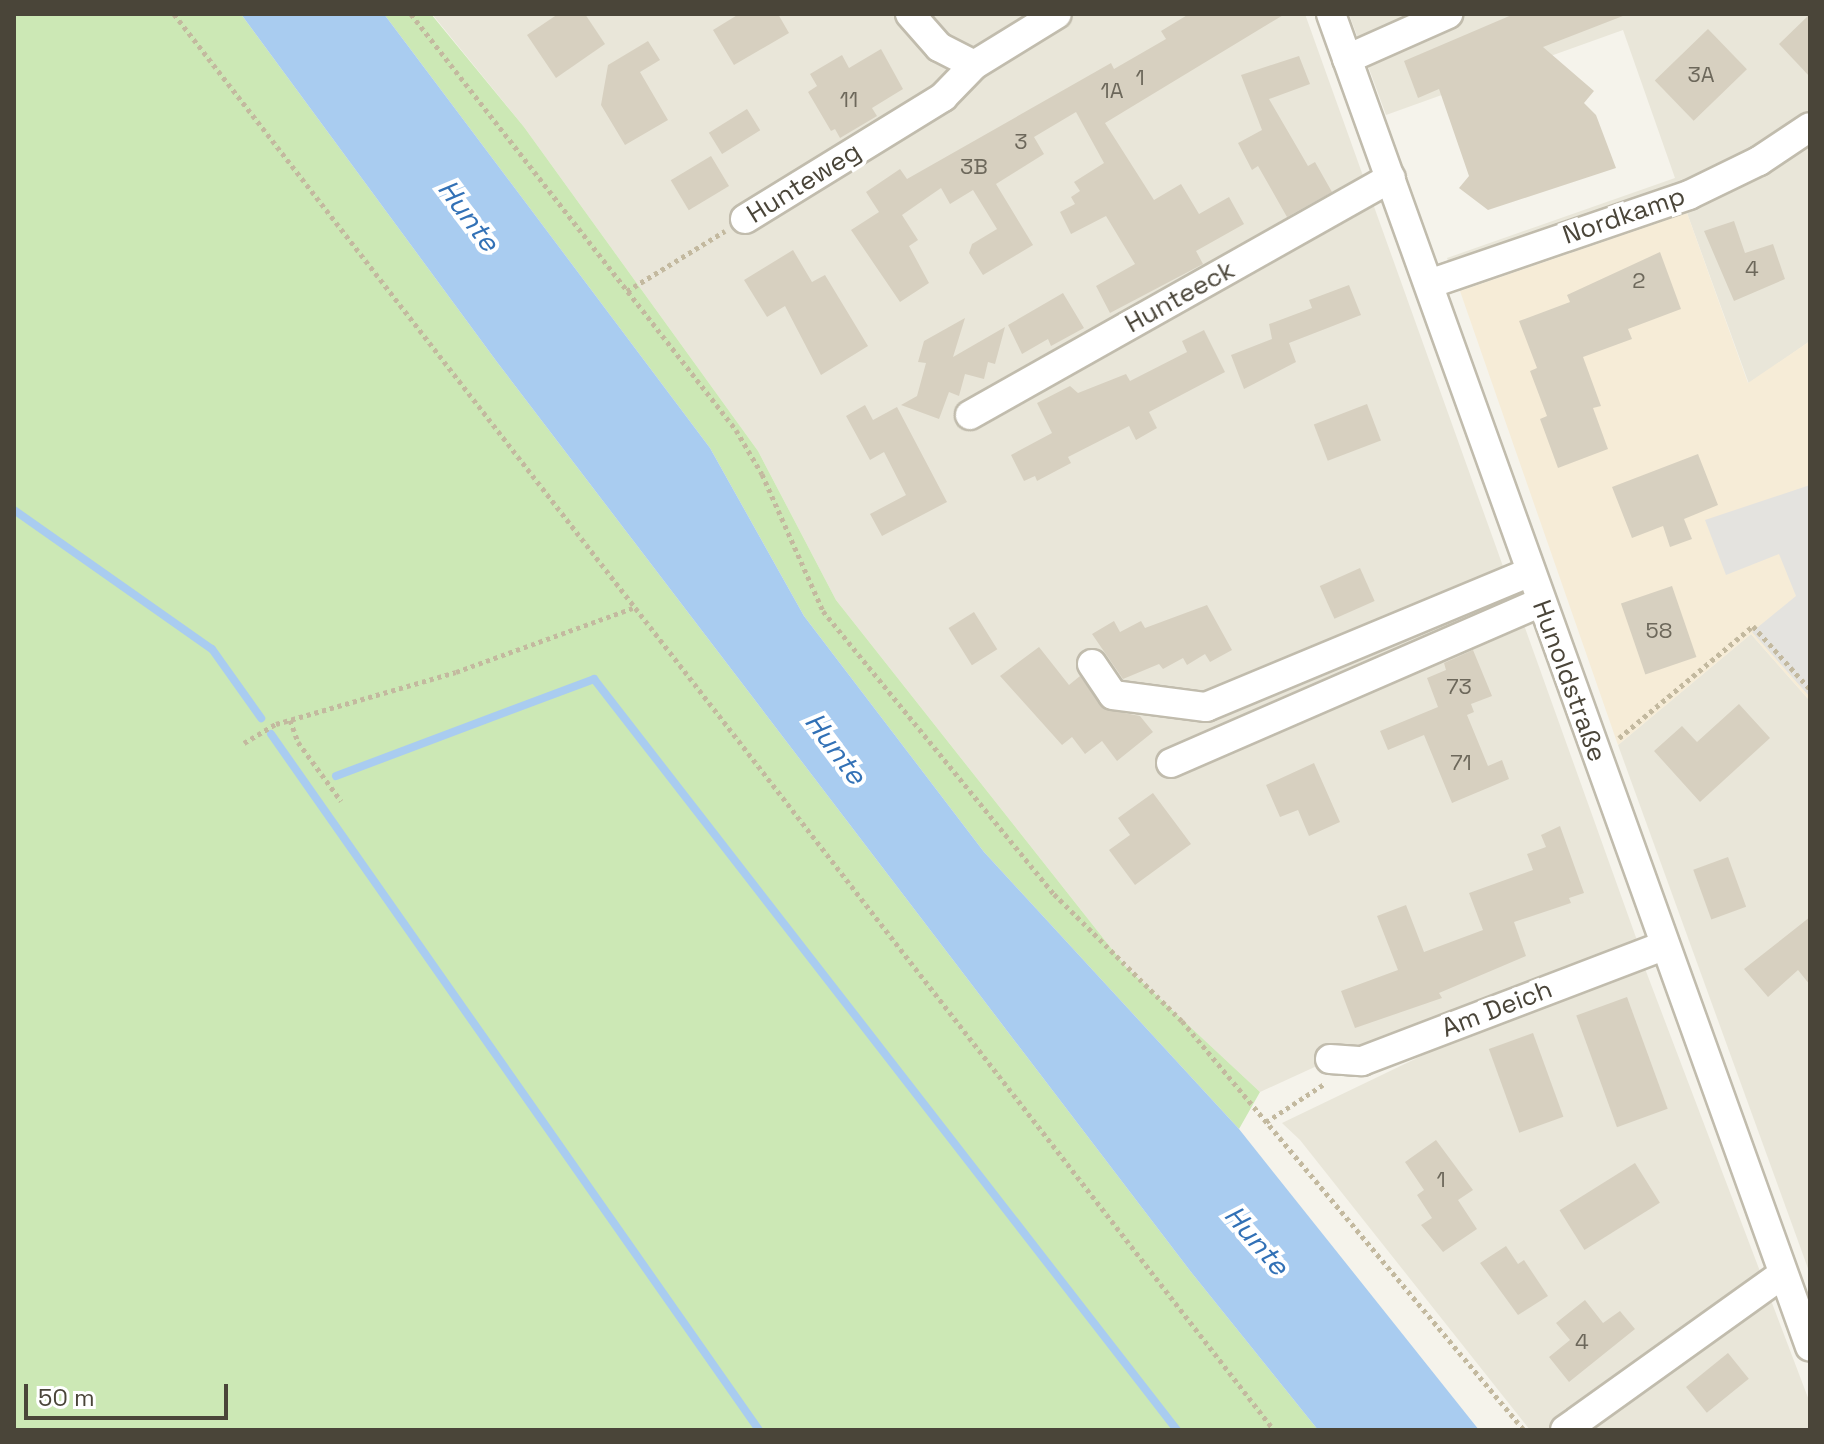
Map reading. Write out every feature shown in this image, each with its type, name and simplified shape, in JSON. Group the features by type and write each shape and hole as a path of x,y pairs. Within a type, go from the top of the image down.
{"street":[{"path":"910,14 939,47 974,65"},
{"name":"Hunteweg","path":"745,219 943,97 974,65 1057,14"},
{"name":"Hunoldstraße","path":"1331,14 1663,946 1810,1347"},
{"path":"1347,59 1448,14"},
{"name":"Nordkamp","path":"1429,284 1689,195 1759,161 1810,127"},
{"name":"Hunteeck","path":"970,415 1391,178"},
{"path":"1092,664 1113,695 1206,707 1530,572"},
{"path":"1171,763 1542,602"},
{"name":"Am Deich","path":"1330,1059 1362,1061 1663,946"},
{"path":"1565,1430 1783,1274"}],"path":[{"path":"174,14 1274,1430"},
{"path":"411,14 736,430 762,474 823,611 1054,894 1173,1011 1524,1430"},
{"name":"Hunteweg","path":"627,291 745,219"},
{"path":"244,743 290,720 456,672 633,608"},
{"path":"1596,756 1753,626 1810,689"},
{"path":"290,720 298,742 341,801"},
{"path":"1266,1122 1324,1085 1330,1059"}],"shaded area":[{"path":"432,14 1305,14 1638,943 1367,1043 1260,1092 1126,967 836,600 758,451 524,127"},
{"path":"1349,14 1810,14 1810,341 1749,384 1687,213 1460,291 1447,258 1675,178 1623,30 1386,115"},
{"path":"1687,213 1748,383 1810,341 1810,701 1751,634 1618,745 1460,291"},
{"path":"1810,485 1810,697 1752,632 1796,596 1779,554 1726,575 1705,520"},
{"path":"1751,634 1810,701 1810,1274 1618,745"},
{"path":"1644,966 1810,1403 1810,1430 1530,1430 1300,1140 1282,1123 1440,1047"}],"green space":[{"path":"14,14 241,14 497,362 1191,1272 1318,1430 14,1430"},
{"path":"384,14 431,14 524,127 758,451 836,600 1126,967 1260,1092 1239,1129 984,852 804,616 710,448"}],"water":[{"name":"Hunte","path":"241,14 384,14 710,448 804,616 984,852 1239,1129 1479,1430 1318,1430 1191,1272 497,362"}],"building":[{"path":"558,14 585,14 605,44 556,78 527,35"},
{"path":"739,14 778,14 789,33 734,65 713,30"},
{"path":"1189,14 1285,14 1105,123 1154,200 1181,184 1199,214 1229,197 1244,224 1196,251 1203,264 1110,313 1096,286 1135,264 1106,216 1071,234 1060,212 1075,204 1071,197 1080,191 1074,182 1104,163 1076,112 1034,137 1044,154 996,184 1033,245 983,275 969,253 972,244 997,229 973,190 950,204 941,188 902,215 918,240 909,246 929,283 900,302 851,230 879,212 866,192 900,169 907,179 1111,63 1114,69 1166,39 1161,31"},
{"path":"1514,14 1628,14 1543,47 1594,91 1584,103 1596,115 1616,168 1488,210 1459,188 1469,176 1439,89 1418,98 1404,61"},
{"path":"1810,14 1810,77 1779,44"},
{"path":"1708,29 1747,69 1694,121 1655,80"},
{"path":"648,41 660,60 640,72 668,120 625,145 601,105 608,65"},
{"path":"881,49 903,89 872,108 877,116 840,138 835,129 831,131 808,92 817,86 810,74 842,55 849,68"},
{"path":"1299,56 1310,84 1269,99 1308,166 1315,162 1332,192 1287,217 1258,166 1252,170 1238,143 1262,130 1241,75"},
{"path":"747,109 760,130 722,154 709,133"},
{"path":"711,156 729,186 689,210 671,180"},
{"path":"1734,221 1745,253 1773,244 1785,279 1734,301 1704,231"},
{"path":"793,250 812,282 825,275 868,346 821,375 785,306 767,317 744,280"},
{"path":"1660,252 1681,309 1628,329 1632,339 1583,357 1601,406 1593,408 1608,449 1558,468 1540,419 1547,416 1530,371 1537,368 1519,321 1570,302 1567,295"},
{"path":"1349,285 1361,315 1289,343 1296,362 1244,389 1231,355 1272,339 1269,324 1312,308 1309,300"},
{"path":"1063,293 1084,328 1051,346 1048,339 1022,354 1008,325"},
{"path":"965,318 953,357 1005,327 995,364 988,362 984,379 965,374 959,396 949,392 939,419 901,405 917,396 926,363 918,362 924,341"},
{"path":"1204,330 1225,372 1149,412 1157,428 1136,440 1129,426 1068,457 1071,463 1037,481 1035,476 1024,481 1011,455 1052,433 1037,403 1070,386 1078,393 1126,374 1130,381 1187,352 1182,341"},
{"path":"1367,404 1381,440 1328,461 1314,424"},
{"path":"865,405 873,420 897,407 947,502 882,536 870,514 906,495 884,452 870,460 846,416"},
{"path":"1698,454 1718,505 1684,519 1692,539 1670,547 1663,526 1632,538 1612,487"},
{"path":"1360,568 1375,601 1334,619 1320,586"},
{"path":"1672,586 1696,657 1645,674 1621,604"},
{"path":"1207,605 1232,650 1210,662 1205,654 1187,665 1183,658 1163,669 1159,664 1123,679 1092,634 1114,621 1120,632 1141,621 1145,628"},
{"path":"974,612 997,649 972,665 949,628"},
{"path":"1039,647 1069,685 1080,676 1104,709 1140,716 1153,732 1117,761 1102,741 1085,754 1072,737 1062,745 1000,676"},
{"path":"1473,650 1492,696 1471,704 1474,712 1467,715 1488,766 1502,760 1509,779 1452,803 1424,735 1388,750 1380,731 1438,707 1427,678 1446,670 1444,663"},
{"path":"1739,704 1770,738 1700,802 1654,751 1682,726 1697,742"},
{"path":"1314,763 1340,822 1309,836 1298,810 1280,817 1266,785"},
{"path":"1153,793 1191,844 1135,885 1109,850 1130,835 1118,818"},
{"path":"1560,826 1584,893 1569,898 1571,903 1514,922 1526,956 1439,993 1442,998 1355,1028 1341,991 1398,970 1377,916 1406,905 1424,952 1483,930 1469,893 1533,870 1527,854 1546,847 1541,835"},
{"path":"1728,857 1746,907 1711,919 1693,870"},
{"path":"1810,917 1810,985 1798,970 1768,997 1744,969"},
{"path":"1627,997 1668,1109 1617,1127 1576,1015"},
{"path":"1533,1033 1563,1117 1519,1133 1489,1049"},
{"path":"1436,1140 1473,1190 1458,1200 1477,1229 1443,1252 1421,1225 1432,1218 1417,1195 1424,1190 1405,1162"},
{"path":"1635,1163 1660,1203 1584,1250 1560,1210"},
{"path":"1506,1246 1518,1264 1524,1260 1548,1296 1518,1315 1480,1263"},
{"path":"1585,1300 1603,1323 1620,1311 1635,1329 1569,1382 1549,1357 1570,1340 1556,1323"},
{"path":"1728,1353 1749,1379 1707,1413 1686,1387"}],"waterway":[{"path":"14,510 212,649 261,718"},
{"path":"336,776 594,679 1177,1430"},
{"path":"271,734 759,1430"}]}
